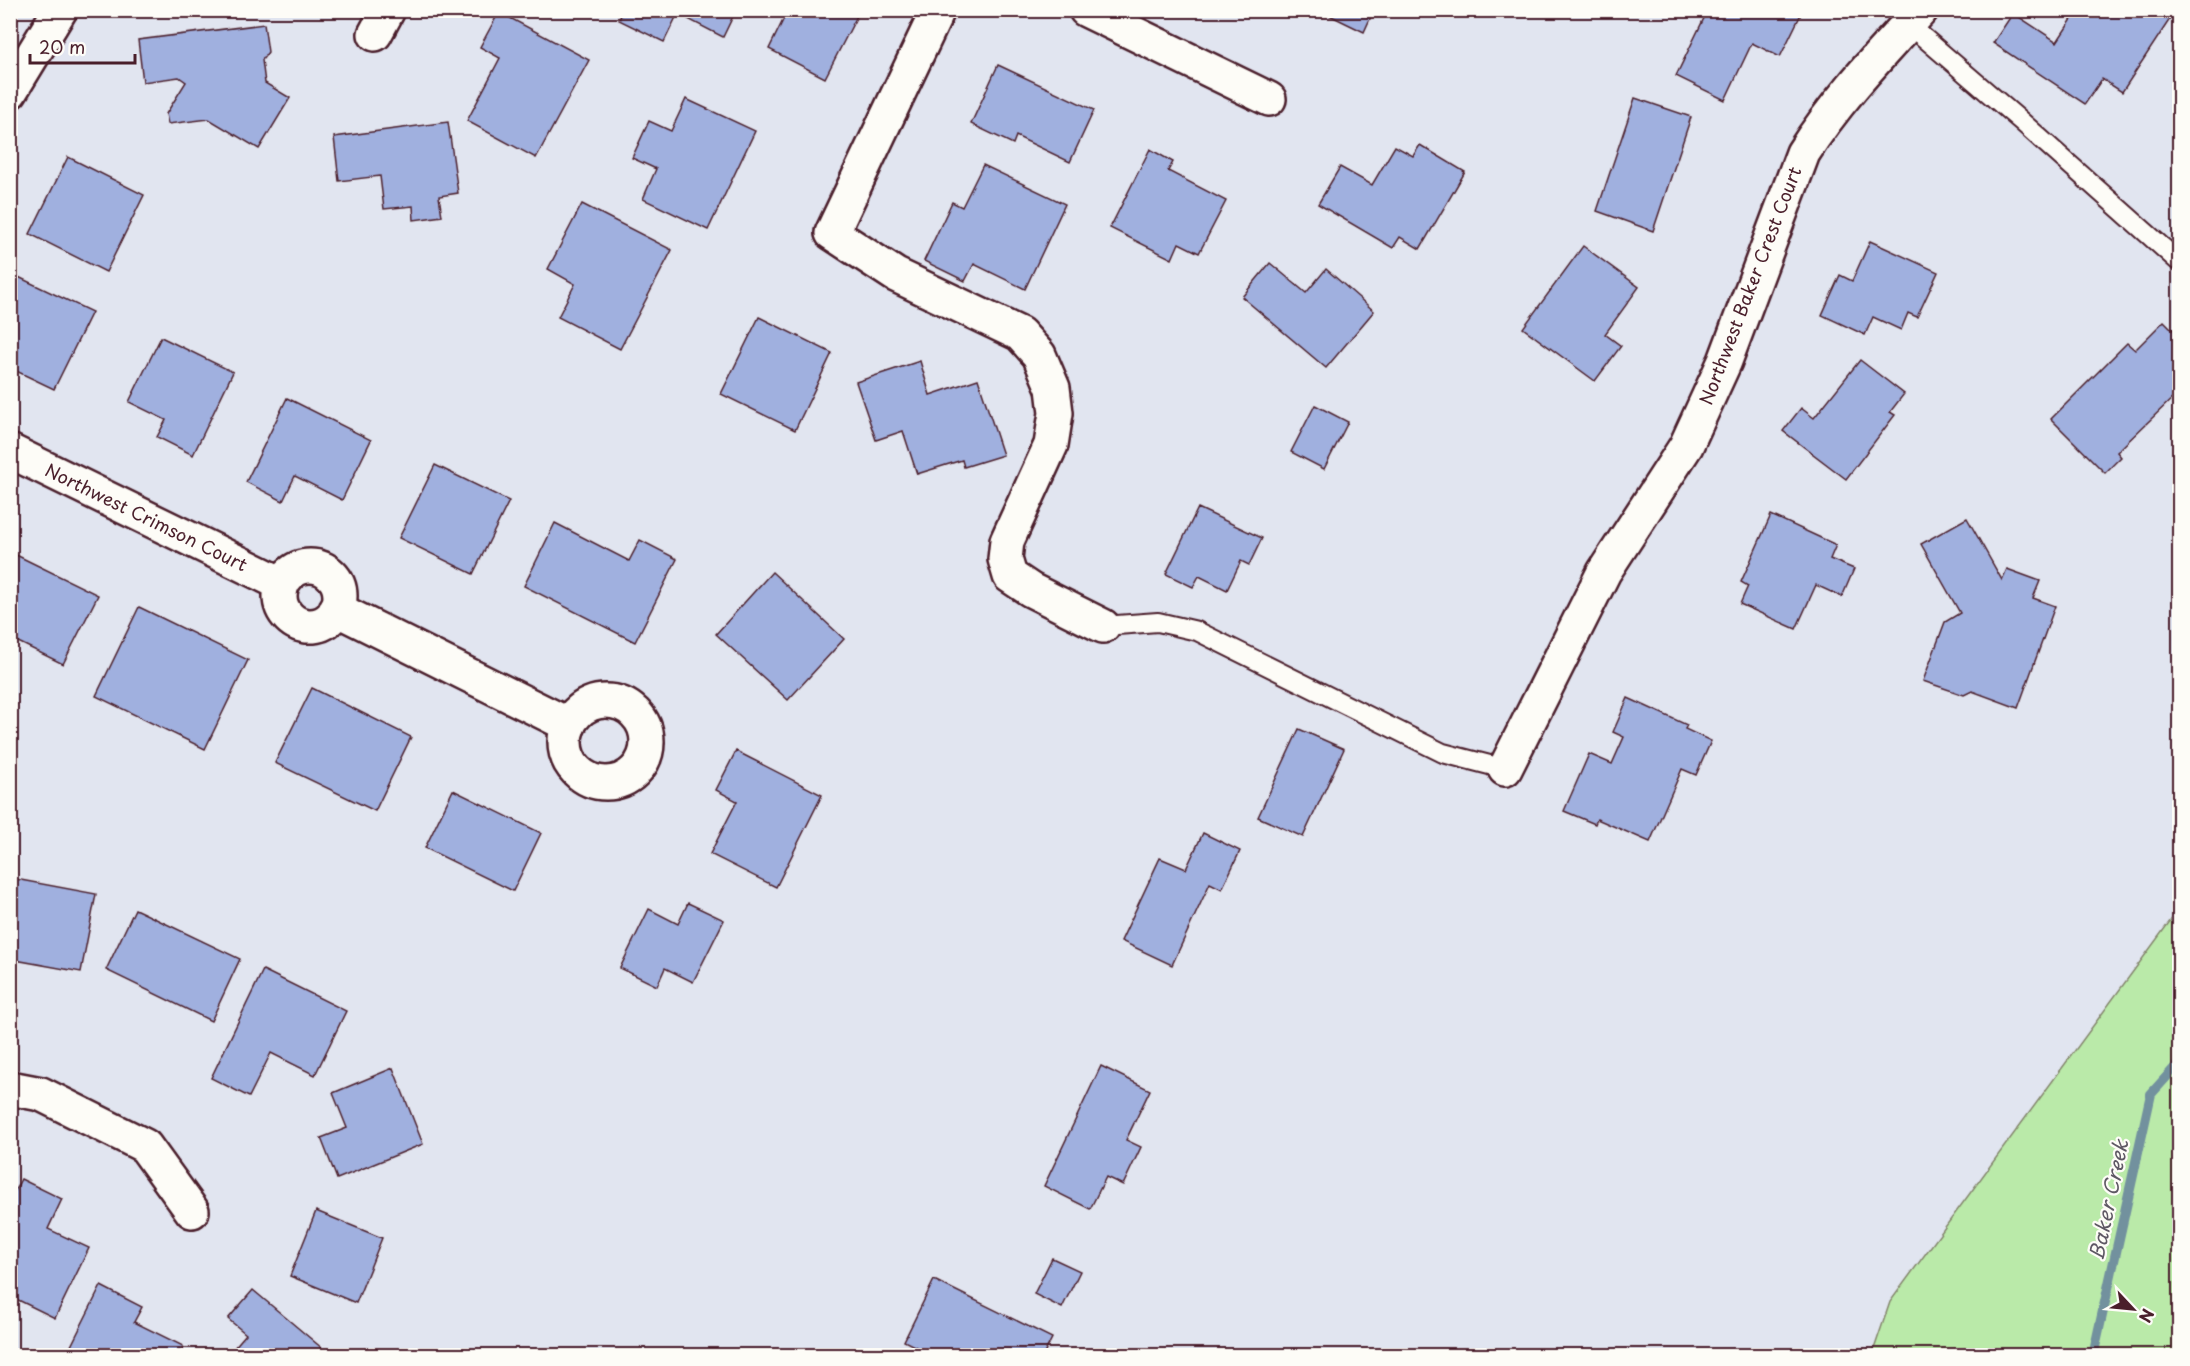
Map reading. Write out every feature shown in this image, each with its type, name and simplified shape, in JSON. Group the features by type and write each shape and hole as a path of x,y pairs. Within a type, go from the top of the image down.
{"street":[{"path":"14,80 60,10"},
{"path":"938,10 832,232 896,275 1020,334 1039,355 1053,388 1056,413 1051,445 1007,541 1005,559 1010,576 1031,590 1103,626"},
{"path":"1086,10 1269,99"},
{"name":"Northwest Baker Crest Court","path":"1504,769 1604,572 1686,447 1725,361 1803,153 1852,85 1914,17"},
{"name":"Northwest Crimson Court","path":"10,452 282,584 281,605 287,616 299,624 310,626 324,622 336,609 569,725"},
{"path":"10,1088 41,1094 145,1146 192,1211"}],"lane":[{"path":"1914,17 2022,122 2178,261"},
{"path":"1103,626 1158,622 1197,631 1443,753 1504,769"}],"green space":[{"path":"2179,909 2179,1355 1872,1355 1890,1302"}],"building":[{"path":"623,10 674,10 678,13 664,42 619,20"},
{"path":"692,10 736,10 723,37 688,19"},
{"path":"788,10 860,10 825,78 769,49"},
{"path":"1319,10 1374,10 1364,32"},
{"path":"1708,10 1803,10 1780,57 1752,43 1725,100 1676,76"},
{"path":"2078,10 2157,10 2170,19 2122,92 2102,79 2085,104 1993,43 2013,13 2057,42"},
{"path":"499,12 589,60 536,158 467,121 500,58 480,47"},
{"path":"264,24 268,52 262,60 265,83 290,98 259,149 209,119 168,124 166,114 186,82 179,77 143,82 138,40"},
{"path":"998,65 1094,110 1070,162 1016,136 1013,144 971,124"},
{"path":"1635,98 1691,117 1653,231 1597,211"},
{"path":"686,99 755,131 708,230 643,199 656,169 632,158 649,121 671,131"},
{"path":"448,122 458,193 439,196 442,216 414,220 413,206 384,209 380,176 339,181 334,137"},
{"path":"1420,145 1465,172 1420,249 1400,237 1393,248 1318,204 1340,167 1372,185 1395,146 1413,156"},
{"path":"1150,149 1173,162 1168,171 1226,201 1199,253 1179,243 1172,259 1110,228"},
{"path":"68,157 144,195 106,272 30,234"},
{"path":"983,165 1065,204 1025,289 974,264 965,281 924,261 952,202 962,207"},
{"path":"582,204 672,250 620,349 558,317 575,284 548,269"},
{"path":"1870,241 1938,272 1917,317 1908,313 1901,330 1873,317 1865,335 1822,315 1840,275 1852,281"},
{"path":"1583,246 1639,287 1605,334 1621,346 1595,381 1523,328"},
{"path":"1270,263 1306,293 1326,269 1374,311 1326,368 1242,297"},
{"path":"10,273 92,312 54,389 10,368 10,351 15,341 10,339"},
{"path":"759,317 832,353 795,430 721,394"},
{"path":"2164,321 2178,335 2180,334 2180,391 2117,452 2121,457 2105,473 2051,419 2127,343 2135,350"},
{"path":"161,337 233,372 193,455 157,437 166,420 129,402"},
{"path":"1860,360 1904,394 1890,412 1895,415 1846,479 1783,431 1801,408 1814,418"},
{"path":"920,361 930,395 978,379 1003,455 964,467 962,460 917,474 903,431 876,440 856,382"},
{"path":"287,398 371,440 342,500 295,476 283,501 246,482"},
{"path":"1315,405 1348,422 1324,469 1291,452"},
{"path":"435,465 509,501 473,574 399,538"},
{"path":"1198,508 1262,538 1249,565 1241,561 1227,590 1199,576 1193,587 1166,574"},
{"path":"1771,515 1836,545 1830,559 1854,569 1842,597 1816,585 1796,629 1740,604 1748,586 1741,582"},
{"path":"1967,518 2002,580 2007,569 2040,581 2033,598 2055,606 2018,708 1972,691 1964,695 1923,681 1945,622 1960,613 1921,544"},
{"path":"555,523 629,561 640,540 677,559 635,642 524,586"},
{"path":"10,552 98,595 63,664 10,638"},
{"path":"772,572 844,639 788,700 716,634"},
{"path":"139,607 248,660 205,749 96,696"},
{"path":"312,688 411,737 375,811 275,763"},
{"path":"1628,698 1687,725 1685,729 1711,741 1696,775 1682,769 1650,842 1597,819 1595,824 1564,811 1589,754 1612,764 1624,737 1613,732"},
{"path":"1299,729 1344,749 1303,837 1258,817"},
{"path":"736,751 822,795 776,887 710,854 737,801 716,790"},
{"path":"453,790 541,833 513,891 425,848"},
{"path":"1203,833 1240,851 1222,889 1210,883 1172,965 1121,941 1160,858 1186,869"},
{"path":"10,878 96,894 81,972 10,959"},
{"path":"688,903 724,920 693,982 665,968 657,986 620,968 649,909 678,924"},
{"path":"135,909 240,959 211,1021 106,970"},
{"path":"263,970 346,1011 315,1075 271,1053 249,1097 211,1078"},
{"path":"1101,1066 1150,1090 1126,1140 1141,1147 1123,1185 1106,1177 1090,1209 1044,1186"},
{"path":"393,1068 423,1144 337,1179 321,1138 347,1128 333,1093"},
{"path":"21,1179 62,1199 48,1229 89,1248 55,1318 10,1296 10,1200"},
{"path":"316,1211 382,1238 356,1303 290,1276"},
{"path":"1052,1258 1080,1271 1062,1308 1034,1294"},
{"path":"934,1280 1052,1338 1043,1356 934,1356 904,1341"},
{"path":"101,1286 142,1307 134,1322 183,1346 178,1356 66,1356"},
{"path":"253,1290 323,1349 317,1356 227,1356 246,1334 228,1319"}],"waterway":[{"name":"Baker Creek","path":"2093,1356 2151,1094 2180,1062"}]}
